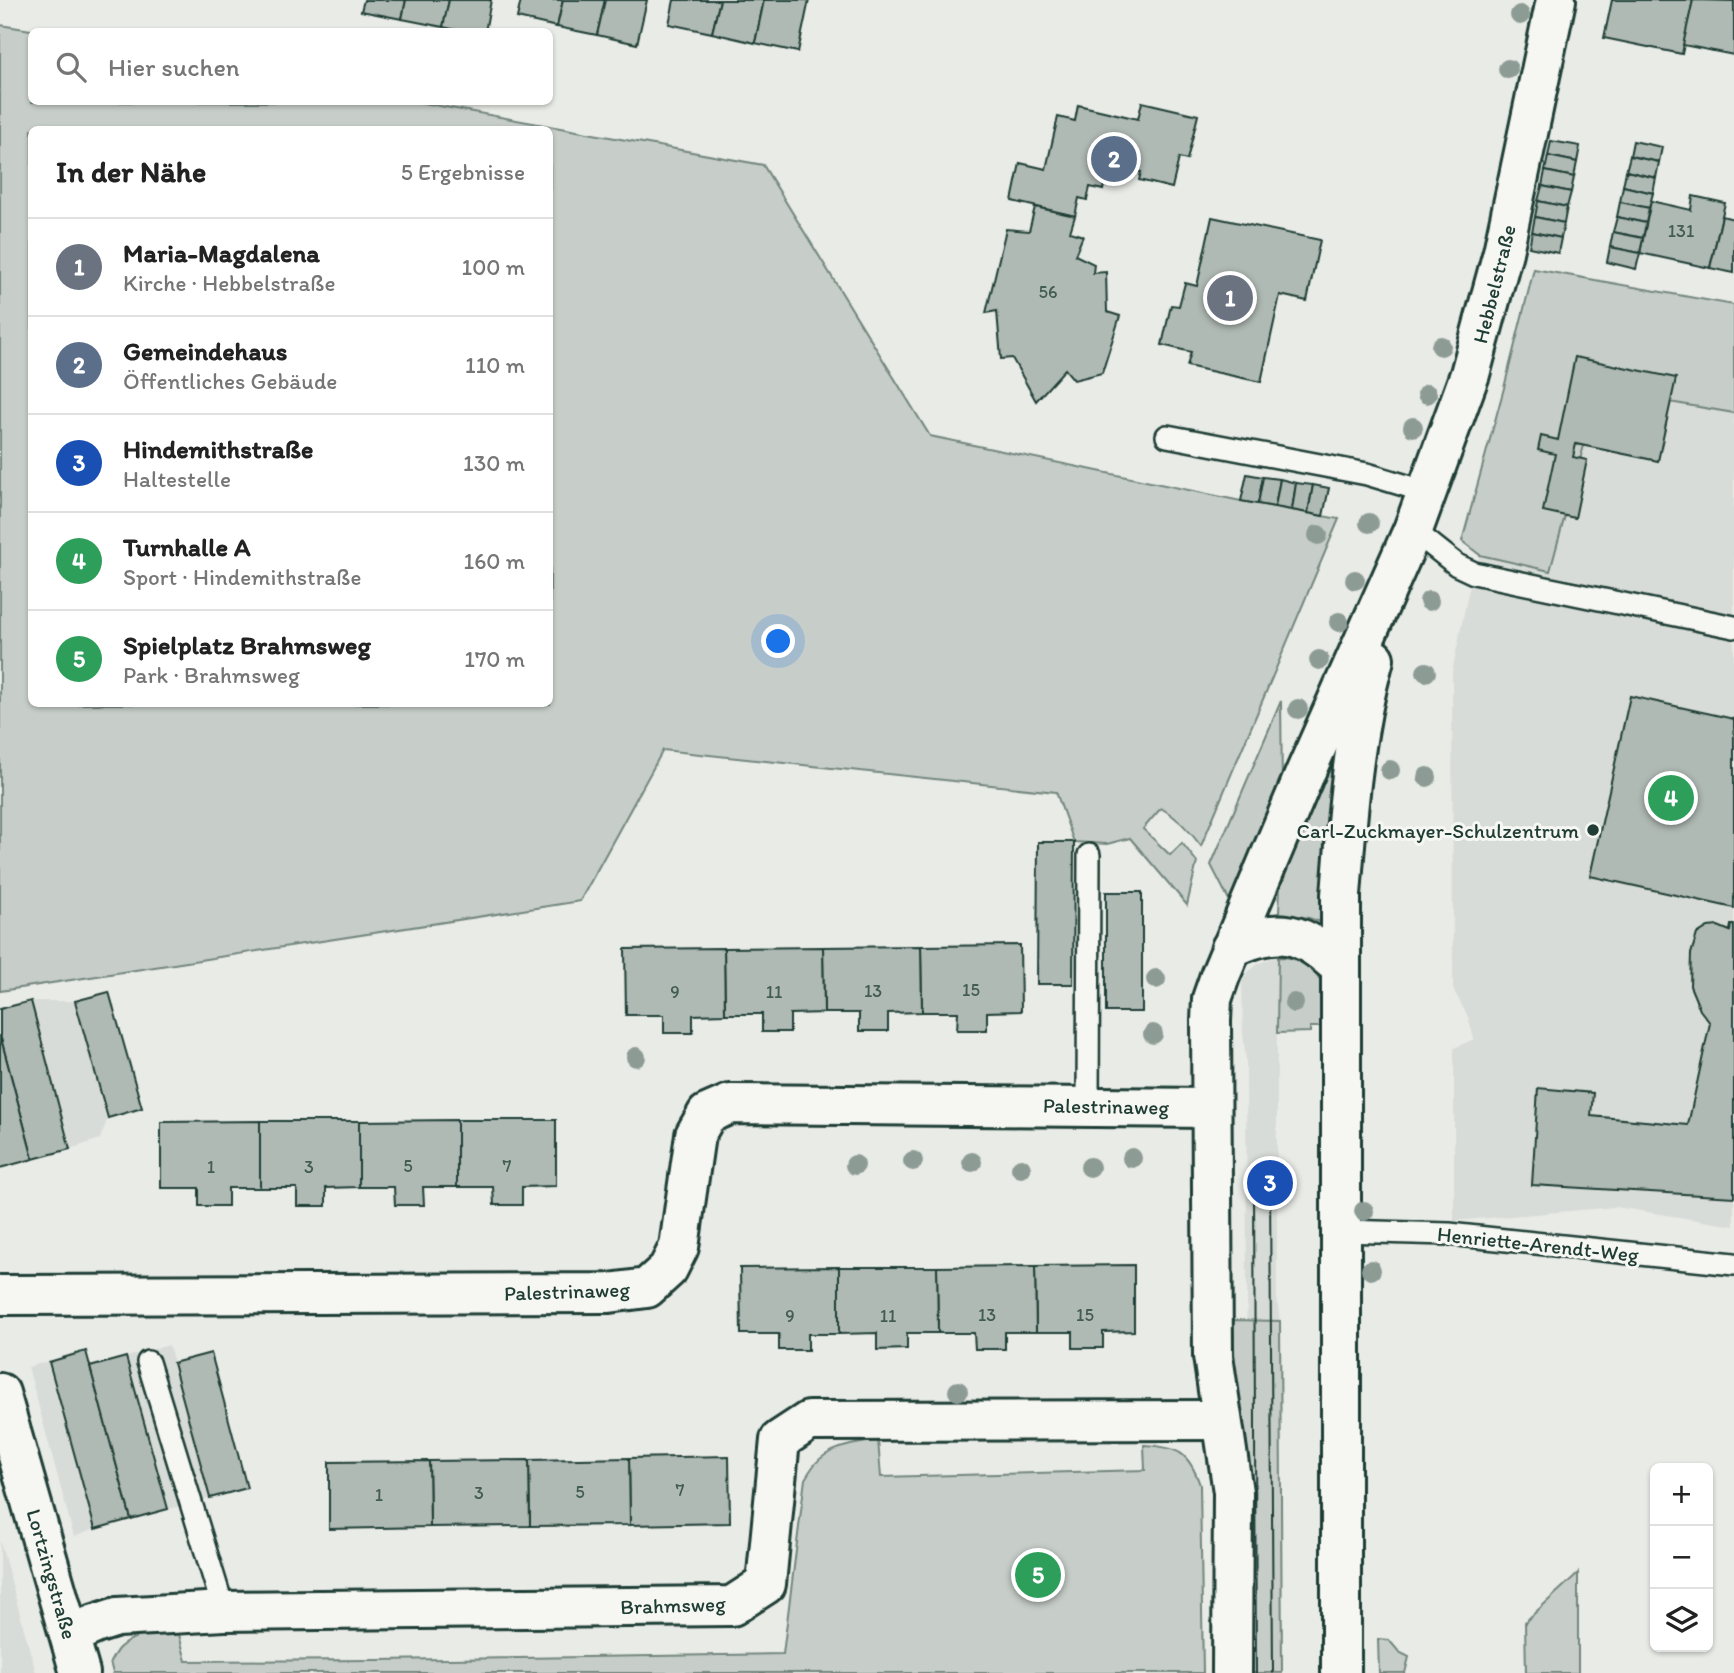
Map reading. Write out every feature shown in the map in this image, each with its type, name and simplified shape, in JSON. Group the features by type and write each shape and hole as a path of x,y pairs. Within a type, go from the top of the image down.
{"street":[{"name":"Hebbelstraße","path":"1407,545 1470,374 1503,252 1556,0"},
{"path":"1232,1673 1233,1492 1213,1356 1212,999 1306,771 1407,545"},
{"path":"1341,1673 1341,895 1351,777 1368,681 1407,545"},
{"path":"1231,948 1269,934 1289,934 1318,948 1341,968"},
{"name":"Palestrinaweg","path":"0,1295 609,1293 647,1288 668,1269 679,1247 695,1135 707,1114 730,1104 1211,1108"},
{"name":"Lortzingstraße","path":"0,1393 80,1673"},
{"name":"Brahmsweg","path":"70,1636 117,1617 224,1611 732,1606 766,1584 780,1440 809,1421 1222,1420"}],"lane":[{"path":"1167,436 1367,474 1427,492"},
{"path":"1407,545 1474,573 1734,627"},
{"path":"1088,1106 1089,855"},
{"name":"Henriette-Arendt-Weg","path":"1341,1231 1448,1234 1734,1264"},
{"path":"148,1362 224,1611"}],"shaded area":[{"path":"0,25 28,30 28,105 434,105 549,126 28,126 28,707 553,707 553,127 763,165 930,436 1339,519 1201,846 1183,825 1161,808 1143,829 1170,855 1182,843 1197,862 1187,905 1130,838 1107,844 1074,842 1056,792 663,750 580,901 0,991"},
{"path":"1534,269 1734,305 1734,413 1599,390 1550,571 1480,555 1462,541"},
{"name":"Carl-Zuckmayer-Schulzentrum","path":"1575,357 1734,393 1734,1226 1616,1207 1454,1221 1454,1048 1474,1039 1468,1017 1453,989 1452,672 1468,593 1480,555 1543,511"},
{"path":"1281,701 1282,787 1231,904 1211,865"},
{"path":"1336,763 1323,923 1279,913 1280,884 1328,766"},
{"path":"1278,957 1277,1297 1280,1321 1282,1673 1244,1321 1247,1310 1246,1062 1242,982 1247,973 1258,964"},
{"path":"1278,957 1305,963 1313,970 1322,989 1326,1027 1310,1027 1310,1032 1277,1033"},
{"path":"109,992 142,1108 108,1118 100,1139 0,1168 0,1009 31,1001 75,1001"},
{"path":"1233,1320 1280,1321 1282,1673 1246,1673"},
{"path":"169,1345 174,1363 211,1353 247,1488 74,1537 28,1367 86,1351 91,1367"},
{"path":"878,1440 881,1477 1145,1470 1144,1445 1166,1447 1181,1453 1191,1465 1200,1485 1203,1673 113,1673 110,1662 125,1643 147,1634 178,1631 186,1661 783,1654 805,1479 815,1464 828,1453"},
{"path":"0,1541 36,1673 0,1673"},
{"path":"1578,1573 1578,1673 1526,1673 1525,1622"},
{"path":"1378,1639 1389,1640 1399,1652 1409,1657 1405,1673 1379,1673"}],"building":[{"path":"364,0 406,0 402,19 361,11"},
{"path":"406,0 449,0 443,27 402,19"},
{"path":"449,0 491,0 486,28 443,27"},
{"path":"521,0 563,0 557,27 517,18"},
{"path":"563,0 605,0 597,35 557,27"},
{"path":"605,0 647,0 637,44 597,35"},
{"path":"674,0 720,0 712,33 669,24"},
{"path":"720,0 764,0 755,43 712,33"},
{"path":"764,0 809,0 798,52 755,43"},
{"path":"1612,0 1693,0 1682,54 1604,38"},
{"path":"1693,0 1734,1 1734,55 1683,45"},
{"path":"1142,102 1198,115 1187,160 1179,158 1172,188 1139,180 1141,172 1108,164 1103,190 1090,187 1087,200 1079,198 1075,216 1012,201 1020,163 1046,169 1058,117 1075,121 1078,105 1138,119"},
{"path":"1551,141 1580,146 1577,162 1548,156"},
{"path":"1633,141 1662,147 1659,162 1630,156"},
{"path":"1548,156 1577,162 1574,177 1545,171"},
{"path":"1630,156 1659,162 1656,178 1626,171"},
{"path":"1545,171 1574,177 1571,192 1542,186"},
{"path":"1626,171 1656,178 1653,193 1623,186"},
{"path":"1542,186 1571,192 1567,207 1538,201"},
{"path":"1623,186 1653,193 1649,208 1620,202"},
{"path":"1693,196 1725,203 1710,268 1640,253 1651,201 1691,210"},
{"path":"1538,201 1567,207 1564,223 1535,217"},
{"path":"1620,202 1649,208 1646,223 1617,217"},
{"path":"1035,207 1075,216 1070,232 1083,236 1075,255 1094,264 1093,273 1106,272 1107,312 1120,316 1102,373 1074,380 1065,369 1036,401 1012,358 1001,359 997,311 986,313 1006,229 1029,231"},
{"path":"1722,216 1734,219 1734,273 1710,268"},
{"path":"1212,217 1320,240 1307,301 1280,295 1261,382 1187,366 1191,352 1162,345 1171,305 1179,306 1185,283 1197,286"},
{"path":"1535,217 1564,223 1561,238 1532,232"},
{"path":"1617,217 1646,223 1643,238 1613,232"},
{"path":"1532,232 1561,238 1558,253 1529,247"},
{"path":"1613,232 1643,238 1640,253 1610,247"},
{"path":"1610,247 1640,253 1636,269 1607,262"},
{"path":"1575,357 1676,378 1658,461 1576,444 1573,457 1587,460 1575,518 1543,511 1555,454 1538,450 1541,436 1558,440"},
{"path":"1247,474 1263,477 1258,504 1241,501"},
{"path":"1263,477 1280,479 1275,507 1258,504"},
{"path":"1280,479 1296,483 1292,510 1275,507"},
{"path":"1296,483 1313,485 1308,513 1292,510"},
{"path":"1313,485 1329,488 1323,516 1308,513"},
{"path":"1630,696 1734,719 1734,908 1590,876"},
{"path":"1038,842 1074,842 1073,984 1037,984"},
{"path":"1106,892 1142,892 1142,1012 1106,1012"},
{"path":"1731,925 1734,925 1734,1197 1532,1185 1538,1088 1593,1093 1591,1116 1688,1125 1710,1023 1700,1010 1690,986 1691,954 1697,934 1708,927 1718,926 1730,931"},
{"path":"1020,945 1021,1011 987,1012 987,1030 957,1030 958,1012 922,1012 921,946"},
{"path":"921,946 922,1012 888,1013 888,1031 859,1031 859,1013 824,1013 823,947"},
{"path":"823,947 824,1013 790,1014 790,1032 762,1032 762,1014 725,1014 724,948"},
{"path":"724,948 725,1014 693,1015 693,1033 664,1033 664,1015 626,1015 625,949"},
{"path":"109,992 142,1108 108,1118 75,1001"},
{"path":"31,1001 70,1149 33,1159 0,1035 0,1009"},
{"path":"0,1035 33,1159 0,1168"},
{"path":"457,1120 556,1120 556,1186 522,1187 522,1205 494,1205 493,1187 457,1187"},
{"path":"457,1120 457,1187 423,1187 424,1205 395,1205 394,1187 359,1187 359,1121"},
{"path":"260,1121 260,1188 228,1188 228,1206 199,1206 199,1188 161,1188 161,1122"},
{"path":"260,1121 359,1121 359,1187 326,1188 326,1206 297,1206 297,1188 260,1188"},
{"path":"1134,1265 1134,1331 1103,1332 1103,1348 1073,1348 1073,1332 1036,1332 1035,1266"},
{"path":"1035,1266 1036,1332 1005,1332 1005,1349 975,1349 974,1333 938,1333 937,1267"},
{"path":"839,1267 937,1267 938,1333 907,1333 907,1349 877,1350 877,1333 839,1334"},
{"path":"839,1267 839,1334 808,1334 808,1350 779,1350 779,1334 741,1334 740,1268"},
{"path":"86,1351 131,1519 95,1529 49,1362"},
{"path":"211,1353 247,1488 210,1498 173,1363"},
{"path":"126,1357 168,1509 131,1519 90,1367"},
{"path":"729,1456 730,1523 630,1525 629,1458"},
{"path":"629,1458 630,1525 530,1526 529,1460"},
{"path":"529,1460 530,1526 430,1527 429,1461"},
{"path":"429,1461 430,1527 329,1529 329,1462"}],"tram line":[{"path":"1270,1183 1273,1673"},
{"path":"1254,1184 1256,1673"}],"place":[{"name":"Gemeindehaus","path":"1114,159"},
{"name":"Maria-Magdalena","path":"1230,298"},
{"name":"Turnhalle A","path":"1671,798"},
{"name":"Carl-Zuckmayer-Schulzentrum","path":"1593,830"},
{"name":"Hindemithstraße","path":"1270,1183"},
{"name":"Spielplatz Brahmsweg","path":"1038,1575"}]}
